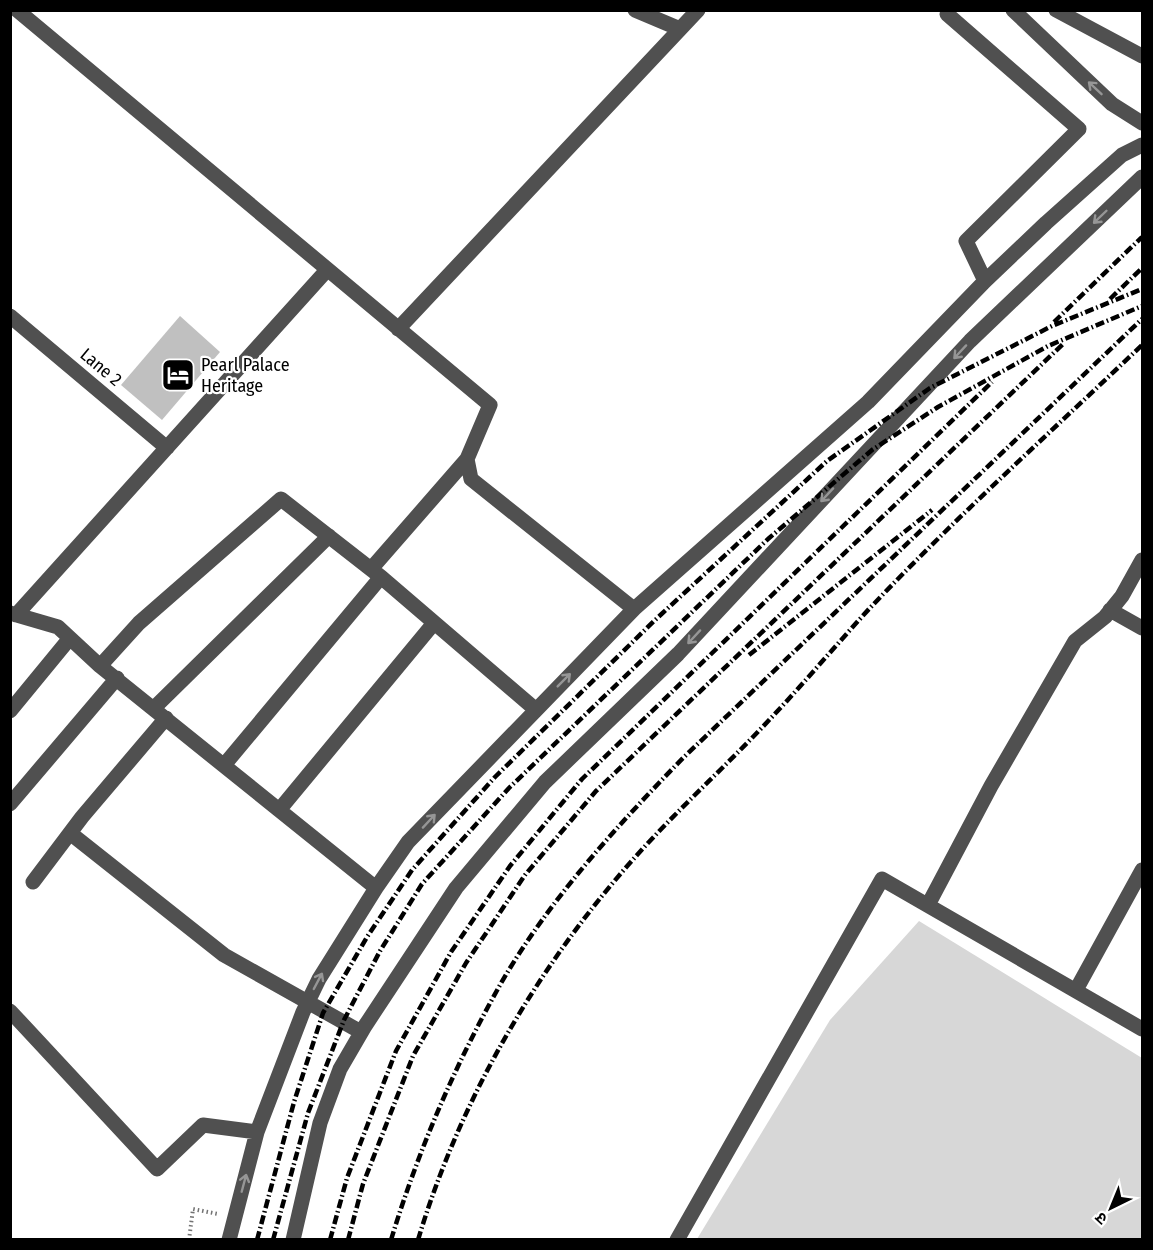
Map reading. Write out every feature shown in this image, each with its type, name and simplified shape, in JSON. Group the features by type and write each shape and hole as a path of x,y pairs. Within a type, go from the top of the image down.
{"street":[{"path":"17,10 490,405 467,459 225,764"},
{"path":"32,23 42,10"},
{"path":"635,10 680,29"},
{"path":"398,329 698,10"},
{"path":"1013,10 1112,104 1143,123"},
{"path":"1056,10 1143,56"},
{"path":"948,14 1079,129 966,241 984,281"},
{"path":"229,1239 257,1132 308,1002 319,979 408,842 634,609 868,402 984,281 1122,155 1143,145"},
{"path":"293,1239 320,1123 339,1069 456,888 545,782 678,654 970,341 1143,177"},
{"path":"327,270 14,614 58,627 100,666 225,764 376,888"},
{"name":"Lane 2","path":"10,316 167,448"},
{"path":"467,459 471,479 634,609"},
{"path":"100,666 139,623 281,499 376,573 535,709"},
{"path":"33,882 160,713 329,536"},
{"path":"928,905 991,786 1075,640 1110,610 1143,560"},
{"path":"1110,610 1143,628"},
{"path":"280,809 434,623"},
{"path":"10,711 70,638"},
{"path":"10,804 117,678"},
{"path":"70,833 224,955 361,1032"},
{"path":"1076,990 1143,870"},
{"path":"677,1239 882,879 1143,1029"},
{"path":"10,1011 157,1169 203,1125 257,1132"}],"path":[{"path":"189,1239 193,1209 234,1218"}],"shaded area":[{"path":"919,921 1142,1058 1142,1239 697,1239 830,1020"}],"building":[{"path":"180,316 220,352 162,420 121,385"}],"railway":[{"path":"1054,322 1142,237"},
{"path":"1110,299 1142,268"},
{"path":"257,1240 294,1102 323,1013 367,937 412,870 495,777 654,621 827,461 930,388 1052,326 1142,289"},
{"path":"273,1240 308,1113 344,1020 380,951 422,884 509,788 768,539 872,450 938,407 1048,346 1142,306"},
{"path":"391,1240 425,1141 468,1046 500,985 561,894 608,838 683,758 1142,319"},
{"path":"348,1240 363,1184 413,1056 466,963 525,875 596,791 1064,343"},
{"path":"418,1240 436,1185 483,1079 541,979 610,886 663,827 741,750 902,575 1142,345"},
{"path":"330,1240 347,1178 396,1051 451,952 510,866 582,779 992,382"},
{"path":"749,655 932,510"}],"place":[{"name":"Pearl Palace Heritage","path":"178,375"}]}
